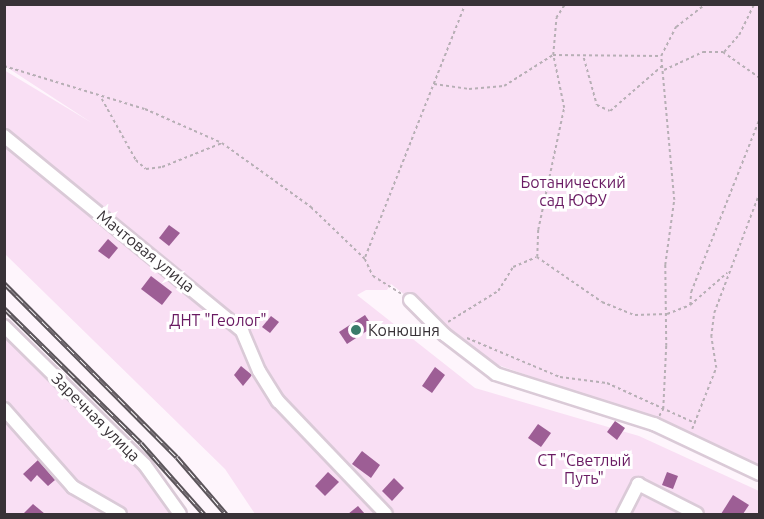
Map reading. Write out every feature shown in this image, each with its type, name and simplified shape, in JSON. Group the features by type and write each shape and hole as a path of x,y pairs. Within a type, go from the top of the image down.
{"street":[{"name":"Мачтовая улица","path":"4,136 242,331 259,371 278,401 386,514"},
{"path":"410,300 438,327 496,374 654,424 759,474"},
{"name":"Заречная улица","path":"4,326 145,465 180,514"},
{"path":"4,409 74,487 120,514"},
{"path":"623,514 638,484 697,514"}],"path":[{"path":"365,259 465,4"},
{"path":"537,257 538,230 564,108 553,55 556,18 565,4"},
{"path":"654,424 663,409 667,314 665,265 674,200 661,56 676,27 705,4"},
{"path":"723,52 739,35 754,4"},
{"path":"663,70 703,52 723,52 759,78"},
{"path":"433,84 469,89 504,86 553,55 661,56"},
{"path":"584,57 597,105 610,111 662,65"},
{"path":"4,66 182,123 222,143 310,207 365,259 373,276 410,300"},
{"path":"102,99 136,160 146,169 162,167 222,143"},
{"path":"690,305 691,292 759,118"},
{"path":"465,337 560,377 607,383 695,423 716,369 711,337 714,313 759,191"},
{"path":"537,257 602,302 635,315 667,314 690,305 727,273"},
{"path":"438,327 477,308 498,291 513,267 537,257"}],"green space":[{"name":"Ботанический сад ЮФУ","path":"5,5 759,5 759,470 647,418 490,362 391,284 387,290 366,290 357,295 475,388 639,436 759,491 759,514 255,514 225,469 5,254 4,70 92,123 5,66"},
{"path":"4,331 90,419 182,503 189,514 5,514"}],"building":[{"path":"169,225 180,233 169,246 159,238"},
{"path":"108,239 118,248 109,259 98,251"},
{"path":"151,276 172,292 162,305 141,289"},
{"name":"Конюшня","path":"365,315 373,327 347,344 339,332"},
{"path":"271,316 279,322 270,333 262,327"},
{"path":"241,366 252,375 243,386 234,375"},
{"path":"435,367 445,375 432,393 422,386"},
{"path":"615,421 625,428 617,440 607,432"},
{"path":"538,424 551,433 541,447 528,438"},
{"path":"362,451 380,465 371,478 352,464"},
{"path":"38,460 55,480 48,486 37,475 31,482 23,474"},
{"path":"328,472 339,482 325,496 315,486"},
{"path":"667,472 678,476 673,489 662,485"},
{"path":"394,478 404,488 392,501 382,491"},
{"path":"733,495 749,505 743,514 721,514"},
{"path":"33,504 45,514 23,514"},
{"path":"358,506 365,514 348,514"}],"railway":[{"path":"4,283 177,457 226,514"},
{"path":"4,308 141,443 204,514"}],"place":[{"name":"Конюшня","path":"356,330"}],"park label":[{"name":"ДНТ \"Геолог\"","path":"218,320"},
{"name":"СТ \"Светлый Путь\"","path":"584,469"}]}
